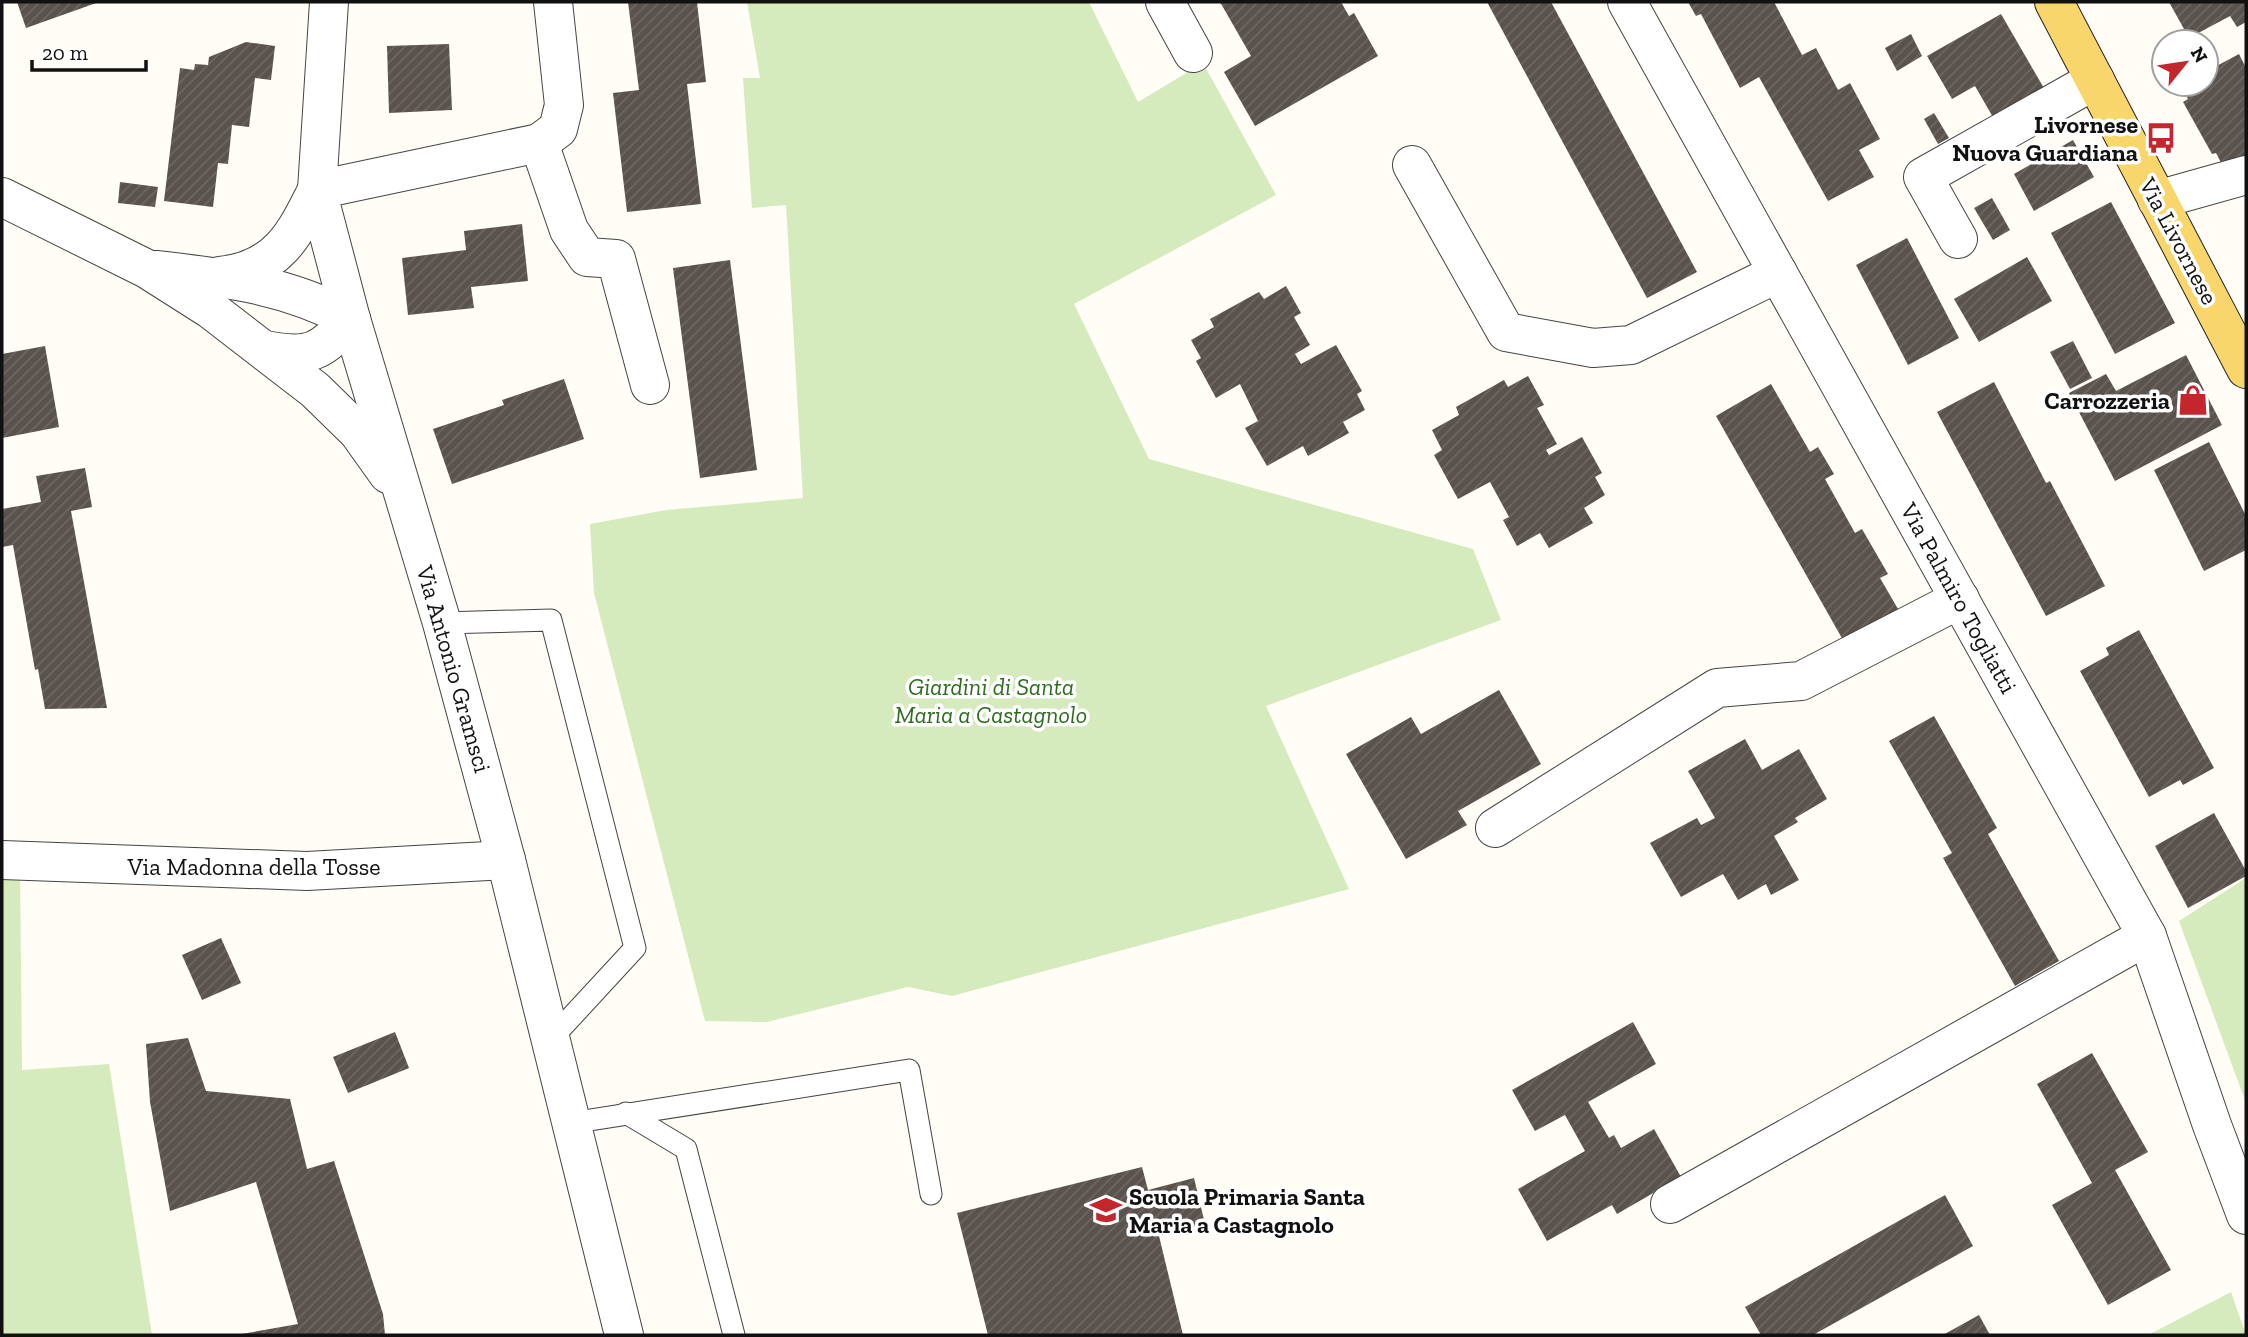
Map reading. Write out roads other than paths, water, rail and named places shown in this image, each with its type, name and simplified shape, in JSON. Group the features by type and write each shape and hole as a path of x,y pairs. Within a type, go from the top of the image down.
{"main road":[{"name":"Via Livornese","path":"2054,2 2246,369"}],"street":[{"name":"Via Antonio Gramsci","path":"329,2 317,190 351,319 442,623 506,860 624,1335"},
{"path":"214,276 238,274 276,255 296,231 317,190 539,143 558,130 564,105 553,2"},
{"path":"1165,2 1194,53"},
{"name":"Via Palmiro Togliatti","path":"1627,2 2147,936 2246,1215"},
{"path":"1958,239 1923,177 2095,79"},
{"path":"539,143 569,230 587,257 616,259 650,385"},
{"path":"1412,165 1506,332 1593,348 1631,345 1778,272"},
{"path":"2157,200 2246,175"},
{"path":"2,197 147,269 210,309 265,350 315,390 358,432 405,498"},
{"path":"147,269 214,276 285,290 323,304 351,319 331,341 310,352 292,355 265,350"},
{"path":"1495,828 1717,688 1801,681 1960,599"},
{"name":"Via Madonna della Tosse","path":"2,860 307,871 506,860"},
{"path":"1670,1204 2147,936"}],"lane":[{"path":"442,623 551,620 635,948 551,1040"},
{"path":"571,1123 909,1070 931,1194"},
{"path":"626,1113 686,1149 734,1335"}],"place":[{"name":"Livornese Nuova Guardiana","path":"2161,138"},
{"name":"Carrozzeria","path":"2193,400"},
{"name":"Scuola Primaria Santa Maria a Castagnolo","path":"1106,1210"}],"park label":[{"name":"Giardini di Santa Maria a Castagnolo","path":"991,700"}]}
